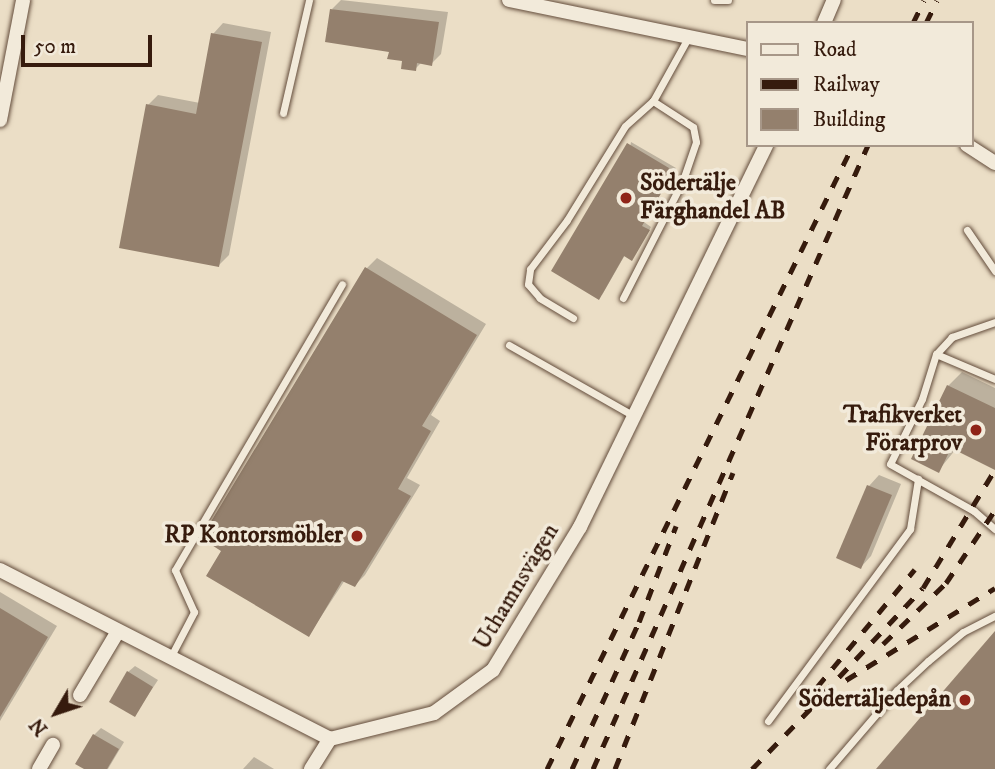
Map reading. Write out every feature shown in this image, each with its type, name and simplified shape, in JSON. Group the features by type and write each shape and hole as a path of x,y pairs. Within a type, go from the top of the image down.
{"street":[{"path":"0,120 23,0"},
{"path":"509,0 746,49"},
{"path":"825,21 834,0"},
{"name":"Uthamnsvägen","path":"330,739 434,713 493,670 580,527 765,147"},
{"path":"970,147 994,161"},
{"path":"0,570 330,739 311,769"},
{"path":"80,695 117,632"},
{"path":"39,769 53,745"}],"lane":[{"path":"283,113 309,0"},
{"path":"714,0 728,0"},
{"path":"573,318 540,298 528,284 530,269 567,220 625,126 653,101 690,36"},
{"path":"623,298 684,180 696,142 693,127 653,101"},
{"path":"967,229 995,271"},
{"path":"170,659 194,612 175,570 342,284"},
{"path":"995,322 952,337 936,354 922,399 890,464 974,511 995,530"},
{"path":"509,345 634,416"},
{"path":"936,354 995,379"},
{"path":"768,721 910,529 918,480"},
{"path":"829,769 897,690 964,632 995,616"}],"building":[{"path":"330,9 439,22 432,66 417,63 416,71 401,69 402,61 387,59 389,52 325,42"},
{"path":"211,33 262,42 219,267 119,248 146,104 196,114"},
{"name":"Södertälje Färghandel AB","path":"627,143 674,171 642,226 650,230 632,261 624,256 599,300 551,271"},
{"path":"365,267 477,335 422,426 431,431 398,489 411,496 355,587 342,581 309,637 206,576 221,551 201,538"},
{"path":"947,385 995,408 995,470 951,448 939,473 911,459"},
{"path":"867,485 892,495 861,569 836,558"},
{"path":"0,608 48,637 0,717"},
{"name":"Södertäljedepån","path":"995,631 995,769 876,769"},
{"path":"127,671 153,687 135,717 109,702"},
{"path":"93,734 119,749 107,769 84,769 75,764"}],"railway":[{"path":"914,21 924,0"},
{"path":"927,21 937,0"},
{"path":"547,769 852,147"},
{"path":"593,769 867,147"},
{"path":"615,769 733,473"},
{"path":"806,712 923,588 993,473"},
{"path":"883,644 946,583 995,510"},
{"path":"572,769 639,622 676,526"},
{"path":"817,687 915,569"},
{"path":"846,680 995,588"},
{"path":"752,769 813,706"}],"place":[{"name":"Södertälje Färghandel AB","path":"626,198"},
{"name":"Trafikverket Förarprov","path":"976,430"},
{"name":"RP Kontorsmöbler","path":"357,536"},
{"name":"Södertäljedepån","path":"965,700"}]}
